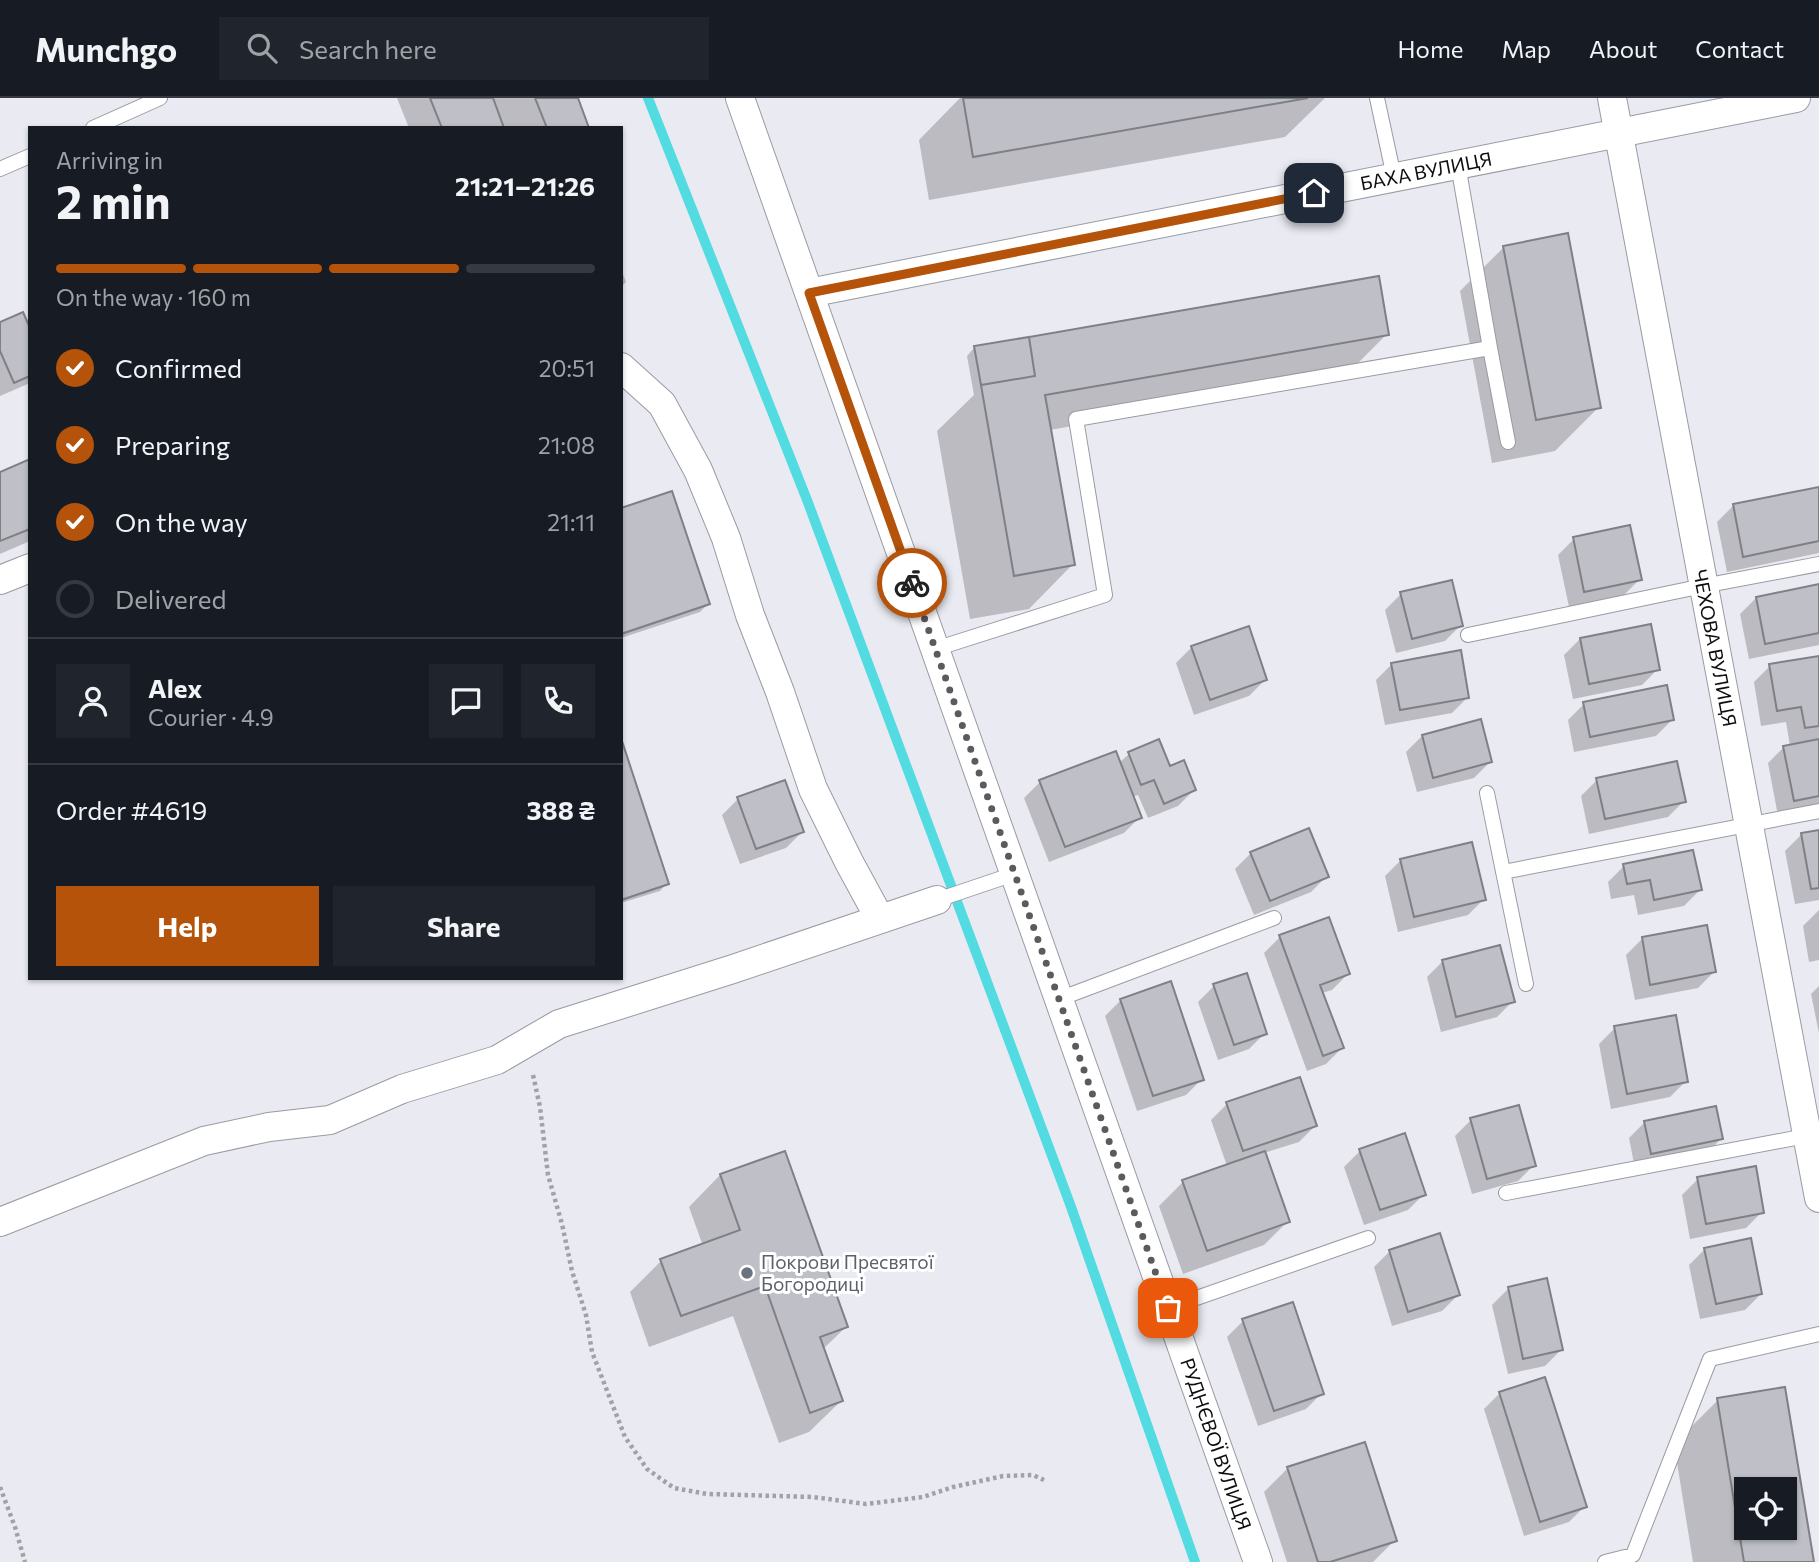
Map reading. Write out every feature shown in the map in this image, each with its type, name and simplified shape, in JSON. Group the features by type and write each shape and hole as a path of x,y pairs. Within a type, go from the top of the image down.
{"street":[{"name":"РУДНЄВОЇ ВУЛИЦЯ","path":"740,98 1258,1562"},
{"name":"ЧЕХОВА ВУЛИЦЯ","path":"1612,98 1748,824 1813,1135 1819,1198"},
{"name":"БАХА ВУЛИЦЯ","path":"809,293 1796,98"},
{"path":"623,369 662,404 698,470 726,538 750,615 813,789 880,919"},
{"path":"0,580 28,569"},
{"path":"0,1222 204,1141 269,1127 330,1120 402,1089 497,1059 559,1024 937,900"}],"lane":[{"path":"97,126 160,98"},
{"path":"1377,98 1394,177"},
{"path":"0,169 28,157"},
{"path":"1458,165 1508,442"},
{"path":"935,649 1105,595 1076,419 1490,348"},
{"path":"1468,635 1819,564"},
{"path":"1487,793 1527,984"},
{"path":"1503,872 1819,811"},
{"path":"937,900 1014,874"},
{"path":"1059,999 1275,918"},
{"path":"1506,1194 1813,1135"},
{"path":"1168,1308 1368,1238"},
{"path":"1605,1562 1633,1555 1710,1359 1819,1334"}],"path":[{"path":"526,1044 540,1107 548,1175 586,1315 592,1352 625,1437 647,1469 674,1488 707,1493 813,1497 866,1504 923,1497 1003,1476 1033,1475 1044,1480"},
{"path":"0,1487 25,1562"}],"building":[{"path":"430,98 493,98 503,126 441,126"},
{"path":"535,98 578,98 588,126 546,126"},
{"path":"963,98 1308,98 973,157"},
{"path":"1568,233 1601,408 1536,420 1503,246"},
{"path":"1379,276 1389,335 1045,395 1075,565 1014,576 981,385 1035,376 1029,337"},
{"path":"23,312 28,323 28,377 14,383 0,351 0,322"},
{"path":"1029,337 1035,376 981,385 974,346"},
{"path":"28,460 28,530 0,541 0,472"},
{"path":"1819,487 1819,541 1743,557 1733,504"},
{"path":"672,491 710,604 623,633 623,507"},
{"path":"1630,525 1642,580 1584,592 1573,537"},
{"path":"1452,580 1463,626 1412,639 1400,592"},
{"path":"1819,584 1819,633 1765,644 1756,597"},
{"path":"1651,624 1660,670 1589,684 1580,638"},
{"path":"1249,626 1267,680 1210,700 1191,646"},
{"path":"1461,650 1469,698 1400,710 1391,663"},
{"path":"1819,656 1819,726 1805,728 1801,707 1777,711 1769,664"},
{"path":"1667,685 1674,720 1590,737 1583,702"},
{"path":"1481,719 1492,762 1433,778 1422,735"},
{"path":"1159,739 1170,766 1184,760 1196,790 1164,804 1154,780 1141,785 1128,752"},
{"path":"1819,739 1819,796 1794,801 1783,746"},
{"path":"623,744 669,884 623,899"},
{"path":"1116,751 1142,818 1065,847 1039,780"},
{"path":"1677,761 1686,802 1605,819 1596,778"},
{"path":"785,780 804,832 756,849 737,797"},
{"path":"1309,828 1329,877 1270,901 1250,852"},
{"path":"1819,830 1819,888 1811,889 1801,833"},
{"path":"1472,842 1486,900 1414,917 1400,859"},
{"path":"1693,850 1702,890 1654,900 1650,880 1627,884 1623,864"},
{"path":"1329,917 1350,974 1320,985 1344,1048 1323,1056 1279,935"},
{"path":"1707,925 1716,972 1650,985 1642,937"},
{"path":"1500,945 1515,1002 1456,1017 1442,960"},
{"path":"1247,973 1267,1034 1234,1045 1213,984"},
{"path":"1171,981 1204,1080 1153,1096 1120,999"},
{"path":"1676,1015 1688,1082 1627,1094 1614,1026"},
{"path":"1300,1077 1317,1126 1243,1151 1226,1102"},
{"path":"1519,1105 1536,1166 1487,1179 1470,1118"},
{"path":"1716,1106 1723,1139 1651,1154 1644,1121"},
{"path":"1405,1133 1426,1195 1380,1210 1359,1149"},
{"name":"Покрови Пресвятої Богородиці","path":"785,1151 848,1327 820,1337 843,1401 810,1413 765,1286 681,1316 660,1259 740,1230 720,1174"},
{"path":"1265,1151 1290,1222 1207,1251 1182,1180"},
{"path":"1756,1166 1764,1213 1706,1224 1697,1177"},
{"path":"1440,1233 1460,1295 1408,1312 1389,1250"},
{"path":"1751,1238 1762,1294 1716,1304 1704,1248"},
{"path":"1547,1278 1563,1350 1523,1359 1508,1287"},
{"path":"1293,1302 1324,1394 1274,1411 1242,1319"},
{"path":"1545,1377 1587,1507 1540,1522 1499,1392"},
{"path":"1785,1387 1814,1562 1744,1562 1740,1540 1797,1540 1797,1477 1734,1477 1734,1501 1717,1398"},
{"path":"1365,1442 1397,1541 1330,1562 1318,1562 1287,1467"}],"waterway":[{"path":"648,98 807,500 1070,1204 1195,1562"}],"way so far":[{"path":"912,583 1168,1308"}],"place":[{"name":"Покрови Пресвятої Богородиці","path":"747,1273"}],"route":[{"path":"912,583 809,293 1314,193"}]}
